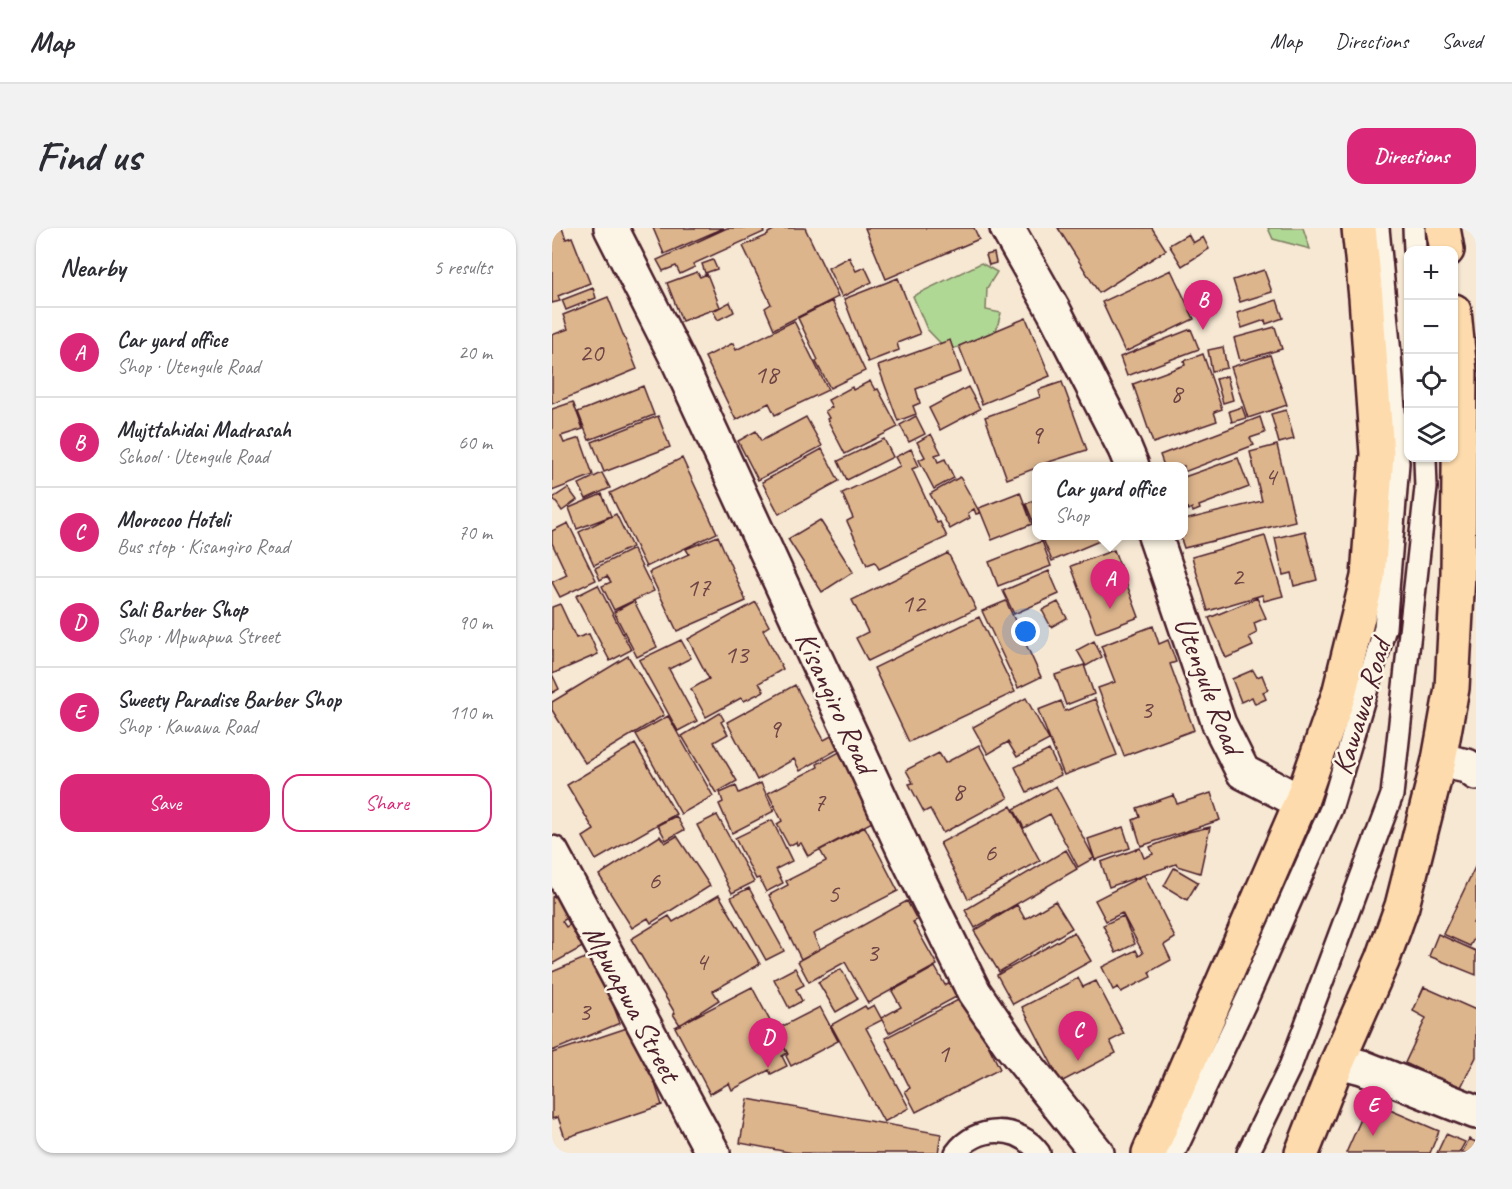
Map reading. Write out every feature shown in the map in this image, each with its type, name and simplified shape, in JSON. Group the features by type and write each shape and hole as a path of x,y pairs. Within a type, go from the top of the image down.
{"main road":[{"name":"Kawawa Road","path":"1149,1153 1301,802 1339,694 1368,577 1377,454 1359,228"},
{"path":"1443,228 1446,246"},
{"path":"1302,1153 1338,1061 1383,959 1402,906 1439,760 1452,688 1458,574 1460,372 1458,352"}],"street":[{"name":"Kisangiro Road","path":"611,228 678,360 905,852 974,992 1009,1043 1097,1153"},
{"path":"1007,228 1098,396 1130,462"},
{"name":"Utengule Road","path":"1156,540 1220,724 1243,772 1301,802"},
{"path":"1439,760 1467,766 1476,773"},
{"name":"Mpwapwa Street","path":"552,853 713,1153"},
{"path":"1338,1061 1362,1067 1476,1112"}],"lane":[{"name":"Kawawa Road","path":"1174,1153 1247,999 1331,809 1385,628 1398,463 1378,228"},
{"path":"1414,228 1415,246"},
{"name":"Kawawa Road","path":"1248,1153 1290,1067 1392,795 1426,488 1425,462"},
{"path":"956,1153 961,1145 976,1135 992,1131 1008,1132 1023,1137 1039,1153"}],"green space":[{"path":"1268,228 1303,228 1310,249 1273,239"},
{"path":"981,263 997,272 987,288 986,310 1001,313 994,338 947,350 927,329 913,296"}],"building":[{"path":"562,228 566,239 572,237 590,283 558,296 560,301 552,303 552,231"},
{"path":"653,228 724,228 664,254"},
{"path":"727,228 762,228 764,232 693,264 695,267 680,274 676,266 663,271 657,260"},
{"path":"777,228 805,228 838,297 774,329 765,308 771,304 743,246 768,235"},
{"path":"865,228 974,228 979,239 886,279"},
{"path":"1058,228 1152,228 1166,250 1099,293"},
{"path":"1188,234 1193,243 1203,237 1209,249 1182,266 1169,245"},
{"path":"994,253 996,263 989,265 986,255"},
{"path":"849,257 856,271 865,267 872,282 842,297 828,268"},
{"path":"713,260 717,269 705,273 702,264"},
{"path":"1171,270 1194,319 1125,352 1102,302"},
{"path":"1264,270 1272,292 1240,302 1233,280"},
{"path":"697,272 700,277 707,274 720,307 682,321 667,283"},
{"path":"898,278 920,334 897,343 899,350 868,362 844,299"},
{"path":"593,288 596,298 566,310 562,300"},
{"path":"608,297 637,369 552,404 552,335 568,329 563,315"},
{"path":"1277,300 1283,318 1266,324 1265,320 1242,328 1237,313"},
{"path":"832,301 865,371 830,388 816,362 818,360 798,318"},
{"path":"730,302 734,312 718,320 713,311"},
{"path":"1026,318 1050,376 982,404 959,346"},
{"path":"794,321 828,390 775,415 769,403 736,420 705,357 733,343 736,350"},
{"path":"1275,327 1282,349 1240,361 1234,338"},
{"path":"1191,329 1199,349 1127,376 1120,357"},
{"path":"950,340 961,372 916,389 920,403 913,406 916,414 898,421 878,366"},
{"path":"1223,347 1227,368 1212,371 1208,350"},
{"path":"1203,354 1222,409 1214,412 1217,421 1153,443 1133,384 1185,365 1184,361"},
{"path":"1270,355 1287,405 1248,418 1231,367"},
{"path":"1227,376 1233,400 1223,403 1216,379"},
{"path":"870,381 875,390 878,389 898,427 845,454 827,419 829,418 825,411 832,407 828,400 852,387 853,390"},
{"path":"1062,382 1087,450 1049,462 1032,462 1032,470 1007,479 985,417 1040,397 1038,390"},
{"path":"643,386 654,415 589,440 578,412"},
{"path":"968,387 980,409 940,430 929,408"},
{"path":"573,402 583,429 561,436 564,443 580,438 593,475 552,491 552,409"},
{"path":"1242,407 1246,418 1232,422 1229,411"},
{"path":"1286,410 1294,439 1279,443 1271,414"},
{"path":"658,416 670,447 604,472 592,442"},
{"path":"916,416 925,434 909,442 900,425"},
{"path":"806,417 822,446 758,480 738,441 756,431 761,441"},
{"path":"1260,417 1265,433 1250,438 1254,445 1188,470 1188,462 1163,462 1160,455"},
{"path":"931,434 941,453 935,455 938,462 945,459 954,478 934,489 919,460 925,457 917,442"},
{"path":"884,439 893,457 847,480 838,461"},
{"path":"1277,445 1295,521 1184,548 1181,540 1188,540 1188,519 1262,501 1250,452"},
{"path":"822,449 839,481 779,514 762,482"},
{"path":"911,449 919,466 912,469 937,523 940,522 947,537 879,569 875,562 867,565 847,521 853,518 842,493 900,466 895,457"},
{"path":"682,458 717,533 646,567 610,493"},
{"path":"1238,458 1249,487 1199,506 1200,509 1193,512 1192,508 1188,510 1188,476"},
{"path":"602,473 610,488 586,499 579,484"},
{"path":"960,477 980,513 976,514 974,509 968,513 970,518 950,529 930,494"},
{"path":"568,488 577,500 562,511 553,498"},
{"path":"1020,492 1032,524 992,540 979,508"},
{"path":"602,494 611,516 577,529 569,508"},
{"path":"1032,501 1032,519 1026,504"},
{"path":"616,514 632,547 594,565 579,532"},
{"path":"820,520 853,572 822,592 788,539"},
{"path":"568,523 596,580 560,597 552,582 567,575 552,543 552,531"},
{"path":"1305,531 1317,580 1294,586 1291,573 1283,575 1275,538"},
{"path":"718,536 746,601 677,631 649,572 689,554 686,549"},
{"path":"1265,536 1283,596 1264,601 1262,595 1208,611 1192,557"},
{"path":"1043,540 1102,540 1052,561"},
{"path":"1042,541 1051,566 998,586 989,562"},
{"path":"633,549 654,591 614,610 602,586 611,582 607,576 600,580 595,568"},
{"path":"1114,550 1139,617 1096,633 1071,566"},
{"path":"948,553 976,609 868,661 856,638 868,632 852,600"},
{"path":"1049,571 1059,594 1014,614 1003,591"},
{"path":"598,585 631,650 610,661 576,596"},
{"path":"1257,598 1266,618 1254,623 1257,633 1249,637 1253,646 1226,658 1209,618"},
{"path":"634,601 657,647 637,657 614,612"},
{"path":"1006,601 1041,677 1018,688 982,611"},
{"path":"756,602 769,626 763,630 783,669 759,683 764,691 744,701 741,698 706,717 691,689 709,679 688,639"},
{"path":"1058,602 1067,618 1051,627 1042,610"},
{"path":"560,604 576,638 589,634 598,654 552,674 552,607"},
{"path":"979,617 1015,692 909,742 874,668"},
{"path":"1153,626 1159,644 1168,640 1176,662 1170,664 1194,730 1124,756 1098,688 1115,682 1101,646"},
{"path":"681,640 691,658 669,669 697,721 678,731 639,660"},
{"path":"1094,641 1102,657 1086,666 1077,650"},
{"path":"628,656 664,715 585,763 552,710 552,702"},
{"path":"1084,665 1094,694 1066,705 1055,675"},
{"path":"1253,670 1257,677 1262,675 1268,690 1263,692 1266,699 1255,704 1252,697 1241,702 1232,679"},
{"path":"552,677 559,689 552,693"},
{"path":"795,685 824,740 835,734 842,747 800,771 794,759 757,780 727,722"},
{"path":"1026,698 1049,740 1017,757 1008,742 988,754 973,727"},
{"path":"1095,699 1117,755 1064,775 1038,710 1061,701 1065,711"},
{"path":"720,713 724,720 721,722 728,734 714,742 737,781 716,793 682,736"},
{"path":"668,716 713,796 681,814 636,734"},
{"path":"635,744 676,814 596,860 583,837 594,830 567,785"},
{"path":"979,745 1008,798 943,833 930,809 924,812 909,784 913,783 906,770 939,753 945,763"},
{"path":"845,749 876,820 808,856 801,843 797,845 796,842 789,846 777,824 782,821 768,793 818,767 817,764"},
{"path":"1049,750 1061,775 1027,792 1015,767"},
{"path":"761,783 774,811 732,833 719,804 723,802 720,793 736,786 739,793"},
{"path":"1056,786 1094,858 1078,867 1050,814 1024,828 1014,809"},
{"path":"1211,793 1220,820 1141,846 1133,820 1140,817 1137,808 1174,795 1177,804"},
{"path":"1011,806 1040,861 968,899 940,843"},
{"path":"717,815 754,882 732,893 697,825"},
{"path":"676,816 684,830 666,840 658,825"},
{"path":"772,820 792,861 776,869 783,883 766,892 759,878 756,879 735,838"},
{"path":"865,827 898,891 813,934 820,949 801,959 769,895 788,885 786,881 826,861 820,850"},
{"path":"1123,827 1130,848 1095,860 1088,839"},
{"path":"1210,827 1200,873 1176,864 1109,887 1101,862 1140,848 1144,858 1153,854 1150,847 1188,832"},
{"path":"660,836 665,843 677,836 710,886 651,923 648,918 632,928 599,875"},
{"path":"1066,850 1077,869 975,928 965,910"},
{"path":"1476,865 1476,918 1473,923 1476,924 1476,935 1470,946 1443,934"},
{"path":"1174,868 1198,882 1187,900 1164,886"},
{"path":"1144,875 1175,938 1164,945 1171,960 1149,972 1151,977 1121,992 1118,987 1113,990 1102,967 1136,950 1139,956 1143,953 1122,913 1106,921 1095,900"},
{"path":"749,888 784,951 766,960 731,897"},
{"path":"562,892 575,914 562,921 566,927 573,923 586,945 552,964 552,897"},
{"path":"719,895 760,964 713,991 719,1000 680,1025 631,939 669,916 673,922"},
{"path":"907,901 917,920 913,922 937,965 868,1003 845,962 809,982 798,961"},
{"path":"1055,901 1072,928 999,972 974,931 1017,905 1025,919"},
{"path":"1123,916 1135,944 1116,953 1103,925"},
{"path":"1074,932 1091,961 1013,1004 997,975"},
{"path":"1438,934 1476,951 1476,975 1429,956"},
{"path":"597,953 615,997 611,999 620,1023 552,1051 552,972"},
{"path":"935,967 945,985 950,982 958,996 889,1033 881,1018 901,1007 892,991"},
{"path":"795,968 804,985 796,989 802,1001 789,1008 774,979"},
{"path":"841,969 858,999 836,1012 818,982"},
{"path":"1078,978 1083,987 1096,981 1124,1034 1110,1041 1116,1053 1061,1082 1022,1007"},
{"path":"752,987 787,1053 782,1056 787,1066 771,1074 769,1070 732,1090 729,1083 710,1094 675,1027"},
{"path":"1424,987 1476,1010 1476,1057 1460,1089 1405,1063 1426,1018 1413,1011"},
{"path":"964,997 1000,1069 916,1112 905,1091 910,1088 885,1038"},
{"path":"874,1005 882,1020 866,1028 909,1108 884,1122 831,1025 865,1006 867,1009"},
{"path":"820,1007 838,1041 791,1066 786,1056 788,1054 775,1030"},
{"path":"636,1025 662,1105 565,1138 558,1117 552,1119 552,1053"},
{"path":"748,1099 941,1134 938,1153 793,1153 740,1143"},
{"path":"1369,1101 1439,1131 1430,1153 1346,1153"},
{"path":"1446,1134 1465,1142 1459,1153 1437,1153"},
{"path":"1469,1139 1476,1142 1476,1153 1462,1153"}],"place":[{"name":"Mujttahidai Madrasah","path":"1203,330"},
{"name":"Car yard office","path":"1110,609"},
{"name":"Morocoo Hoteli","path":"1078,1061"},
{"name":"Sali Barber Shop","path":"768,1068"},
{"name":"Sweety Paradise Barber Shop","path":"1373,1136"}]}
